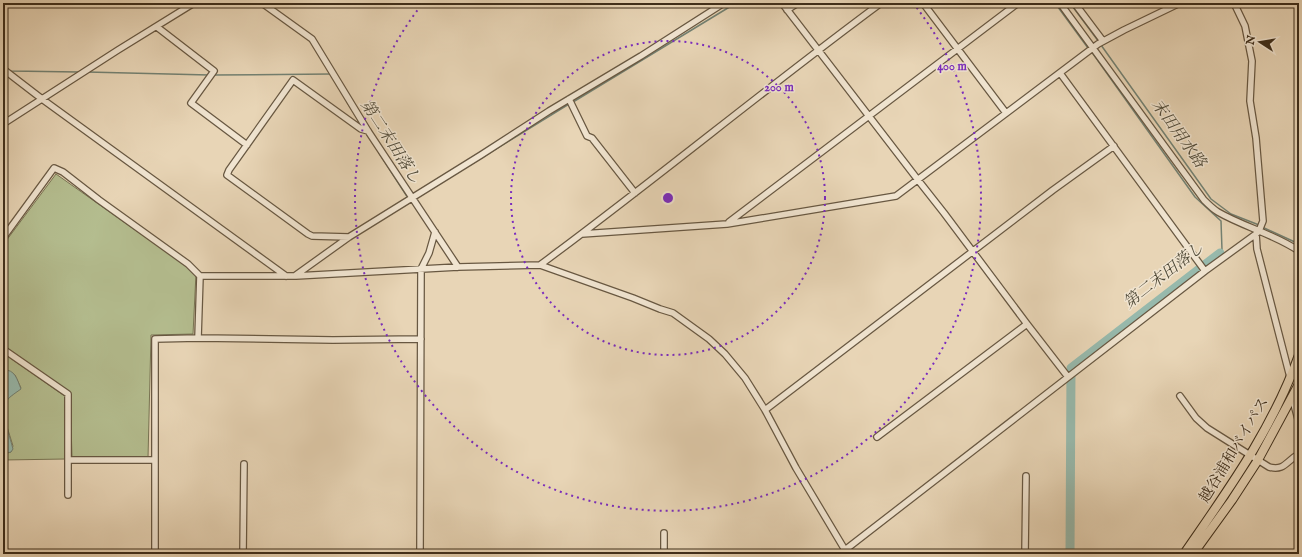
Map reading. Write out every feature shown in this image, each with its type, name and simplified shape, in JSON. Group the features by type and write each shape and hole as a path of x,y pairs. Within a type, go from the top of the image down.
{"highway":[{"name":"越谷浦和バイパス","path":"1184,554 1230,487 1272,417 1290,380 1299,355"},
{"name":"越谷浦和バイパス","path":"1193,554 1232,500 1258,460 1299,384"}],"street":[{"path":"3,124 194,3"},
{"path":"262,3 312,39 411,198 458,267"},
{"path":"296,276 349,237 481,155 549,110 724,3"},
{"path":"782,3 1068,377"},
{"path":"787,10 798,3"},
{"path":"540,265 881,3"},
{"path":"923,3 1006,113"},
{"path":"727,224 1018,3"},
{"path":"1060,3 1204,200 1217,211 1258,232 1288,243 1299,251"},
{"path":"1076,3 1103,41"},
{"path":"582,234 727,224 896,196 1103,41 1180,3"},
{"path":"1234,3 1245,26 1252,62 1250,101 1256,138 1263,221 1258,232 1257,249 1290,380"},
{"path":"157,27 214,71 191,103 247,145"},
{"path":"3,69 286,276"},
{"path":"1060,73 1205,270"},
{"path":"349,237 312,236 308,234 227,175 229,170 293,80 361,129 368,130"},
{"path":"569,99 587,136 592,138 635,193"},
{"path":"765,410 1053,190 1114,146"},
{"path":"3,238 54,168 64,172 99,200 188,264 200,276 296,276 458,267 540,265 633,298 673,313 710,339 725,354 745,378 765,410 796,468 845,552 1205,270 1258,232"},
{"path":"420,554 421,269 429,253 435,232"},
{"path":"198,338 200,276"},
{"path":"878,438 1027,324"},
{"path":"154,554 156,339 421,339"},
{"path":"3,349 68,394 68,495"},
{"path":"1180,396 1196,418 1207,428 1269,466 1276,469 1282,467 1299,454"},
{"path":"1292,397 1299,423"},
{"path":"68,460 154,460"},
{"path":"243,554 244,464"},
{"path":"1025,554 1026,476"},
{"path":"664,533 664,554"}],"green space":[{"path":"56,174 196,273 193,334 151,335 148,458 72,457 70,392 3,345 3,245"},
{"path":"3,353 66,397 66,459 3,460 3,454 11,452 13,446 3,412 5,403 21,388 15,375 3,370"}],"shaded area":[{"path":"3,370 7,370 15,375 21,389 7,400 3,412"},
{"path":"3,412 13,449 11,452 3,454"}],"waterway":[{"name":"第二末田落し","path":"573,102 736,3"},
{"name":"第二末田落し","path":"1055,3 1088,48"},
{"name":"末田用水路","path":"1070,3 1099,42"},
{"name":"末田用水路","path":"1101,45 1211,199 1231,214 1259,225"},
{"name":"第二末田落し","path":"1091,51 1195,197 1221,221 1222,250 1220,253"},
{"name":"第二末田落し","path":"3,66 10,71 79,72"},
{"name":"第二末田落し","path":"87,72 209,75"},
{"name":"第二末田落し","path":"213,75 331,74"},
{"name":"第二末田落し","path":"347,102 362,126"},
{"name":"第二末田落し","path":"470,165 569,104"},
{"name":"第二末田落し","path":"379,153 408,198"},
{"name":"末田用水路","path":"1262,227 1297,243"},
{"name":"第二末田落し","path":"1070,554 1071,368 1220,253"}]}
